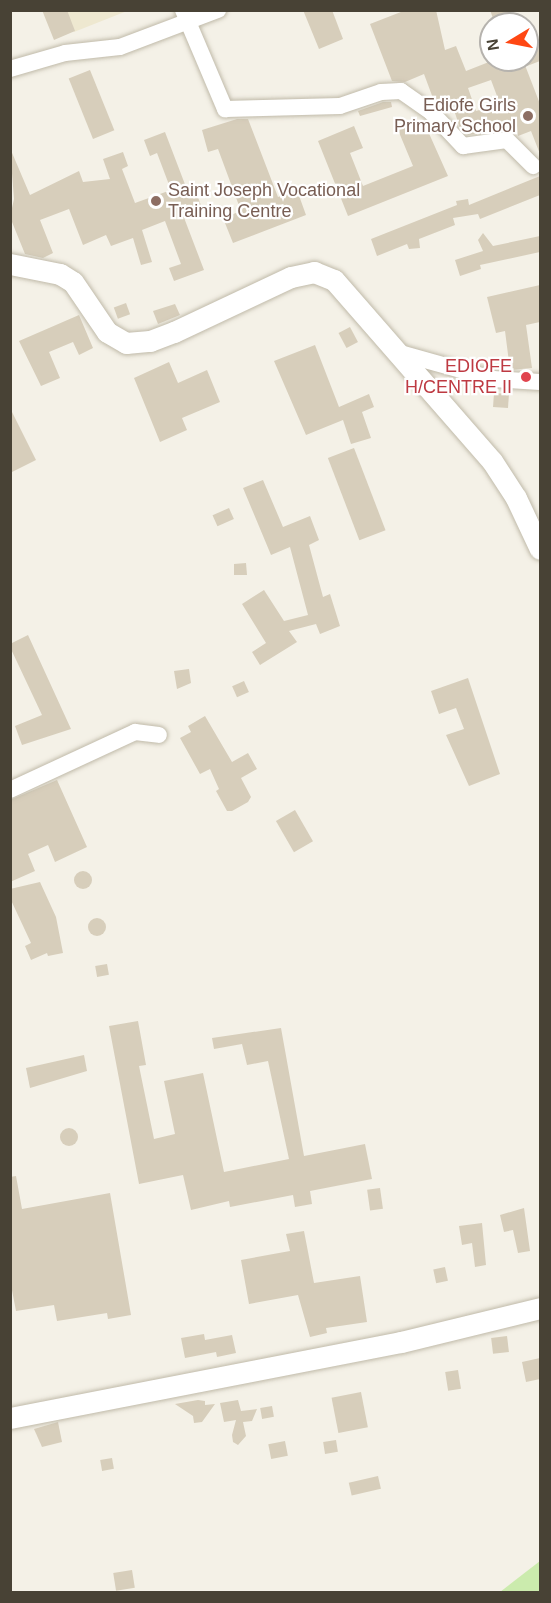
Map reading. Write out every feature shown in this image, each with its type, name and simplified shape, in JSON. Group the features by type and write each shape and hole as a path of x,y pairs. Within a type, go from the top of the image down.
{"street":[{"path":"10,69 65,53 120,47 185,18 218,10"},
{"path":"185,18 225,109 340,106 381,92 401,91 431,112 463,146 507,140 533,166"},
{"path":"10,264 60,274 73,282 107,332 126,343 150,341 291,277 314,272 334,280 492,461 516,498 540,549"},
{"path":"400,353 493,379 540,382"},
{"path":"10,790 135,732 159,735"},
{"path":"10,1418 379,1347 540,1308"}],"shaded area":[{"path":"65,11 127,11 74,32"}],"green space":[{"path":"540,1561 540,1592 500,1592"}],"building":[{"path":"42,10 67,10 75,31 54,40"},
{"path":"303,10 332,10 343,39 319,49"},
{"path":"406,10 436,10 445,50 456,46 466,71 479,66 479,72 528,72 540,104 540,154 531,131 518,136 517,126 510,129 507,121 482,129 483,133 467,135 460,128 449,95 434,101 424,74 405,82 392,81 370,24","holes":["491,80 500,104 476,111 468,88"]},
{"path":"490,10 510,10 511,12 491,12"},
{"path":"90,70 114,130 93,139 69,79"},
{"path":"383,102 391,102 392,107 360,116 358,111"},
{"path":"237,119 248,119 278,197 297,190 306,215 233,243 223,218 241,211 218,149 208,152 202,130"},
{"path":"423,120 448,176 348,216 318,141 354,126 363,148 350,153 363,186 413,166 398,130"},
{"path":"165,132 186,187 193,184 202,208 183,215 204,270 174,281 169,268 181,264 165,221 142,230 152,262 141,265 133,238 111,246 106,235 83,245 69,209 40,220 53,253 43,258 25,254 10,217 14,199 10,148 30,195 79,171 83,182 110,179 103,159 123,152 128,166 122,169 135,203 171,190 157,153 150,156 144,140"},
{"path":"540,176 540,195 480,219 478,214 453,218 455,225 419,239 420,248 409,249 407,244 377,256 371,239 457,205 456,201 468,199 469,205"},
{"path":"483,233 493,246 540,236 540,252 480,265 481,269 460,276 455,260 483,251 478,240"},
{"path":"540,285 540,322 526,325 532,368 510,370 505,331 496,333 487,297"},
{"path":"126,303 130,314 118,319 114,307"},
{"path":"175,304 180,315 158,324 153,311"},
{"path":"79,315 93,348 79,355 73,342 49,352 60,378 41,386 19,341"},
{"path":"350,327 358,342 347,348 339,333"},
{"path":"315,345 339,407 369,394 374,407 362,412 371,438 351,444 343,420 306,435 274,361"},
{"path":"169,362 178,383 207,370 220,402 182,418 187,430 160,442 134,378"},
{"path":"494,393 509,394 508,408 493,407"},
{"path":"10,408 36,460 10,473"},
{"path":"354,448 386,530 359,540 328,458"},
{"path":"263,480 283,527 310,516 319,540 309,545 323,597 330,594 340,626 320,634 316,624 289,631 297,642 260,665 252,652 266,643 242,604 264,590 284,621 308,615 290,547 271,555 243,488"},
{"path":"229,508 234,519 217,526 213,515"},
{"path":"246,563 247,575 234,575 234,564"},
{"path":"28,635 71,729 22,745 15,726 42,715 10,647 10,644"},
{"path":"189,669 191,683 177,689 174,671"},
{"path":"468,678 500,774 469,786 446,735 464,729 456,708 439,714 431,691"},
{"path":"244,681 249,692 237,697 232,686"},
{"path":"205,716 232,762 248,753 257,769 241,778 251,797 248,802 232,811 227,811 216,791 219,789 210,769 200,774 180,738 191,732 188,726"},
{"path":"57,780 87,847 55,862 48,845 28,854 35,871 10,882 10,800"},
{"path":"295,810 313,841 294,852 276,821"},
{"path":"83,871 89,874 92,880 89,886 83,889 77,886 74,880 77,874"},
{"path":"40,882 56,917 63,953 48,956 47,953 31,960 25,946 31,943 10,898 10,889"},
{"path":"93,918 101,918 106,923 104,934 93,936 88,931 88,923"},
{"path":"107,964 109,975 97,977 95,966"},
{"path":"138,1021 146,1065 139,1066 154,1139 175,1134 164,1081 203,1073 224,1172 289,1159 268,1061 247,1065 242,1044 214,1049 212,1038 281,1028 304,1156 365,1144 372,1179 310,1191 312,1204 295,1207 293,1195 230,1207 229,1201 191,1210 183,1175 139,1184 109,1026"},
{"path":"84,1055 87,1071 30,1088 26,1068"},
{"path":"69,1128 75,1131 78,1137 75,1143 69,1146 63,1143 60,1137 63,1131"},
{"path":"16,1176 22,1209 110,1193 131,1315 108,1319 107,1313 57,1321 54,1305 16,1311 10,1280 10,1177"},
{"path":"380,1188 383,1209 370,1211 367,1190"},
{"path":"524,1208 530,1251 518,1253 513,1230 504,1232 500,1215"},
{"path":"482,1223 486,1265 475,1267 472,1243 462,1245 459,1226"},
{"path":"304,1231 314,1283 360,1276 367,1322 326,1328 327,1333 310,1337 298,1295 249,1304 241,1260 290,1251 286,1234"},
{"path":"445,1267 448,1281 436,1283 433,1269"},
{"path":"204,1334 205,1340 232,1335 236,1353 217,1357 216,1352 185,1358 181,1338"},
{"path":"507,1336 509,1352 493,1354 491,1338"},
{"path":"540,1358 540,1379 526,1382 522,1362"},
{"path":"458,1370 461,1389 448,1391 445,1372"},
{"path":"361,1392 368,1427 338,1433 332,1398"},
{"path":"238,1400 241,1411 257,1409 252,1421 243,1422 246,1436 238,1445 233,1442 232,1435 236,1420 224,1422 220,1403"},
{"path":"205,1401 205,1405 215,1404 202,1422 194,1423 193,1416 175,1404"},
{"path":"272,1406 274,1417 262,1419 260,1408"},
{"path":"58,1422 62,1442 42,1447 34,1429"},
{"path":"336,1440 338,1452 325,1454 323,1442"},
{"path":"285,1441 288,1456 271,1459 268,1444"},
{"path":"112,1458 114,1469 102,1471 100,1460"},
{"path":"378,1476 381,1489 352,1495 349,1483"},
{"path":"132,1570 135,1588 116,1591 113,1573"}],"place":[{"name":"Ediofe Girls Primary School","path":"528,116"},
{"name":"Saint Joseph Vocational Training Centre","path":"156,201"},
{"name":"EDIOFE H/CENTRE II","path":"526,377"}]}
